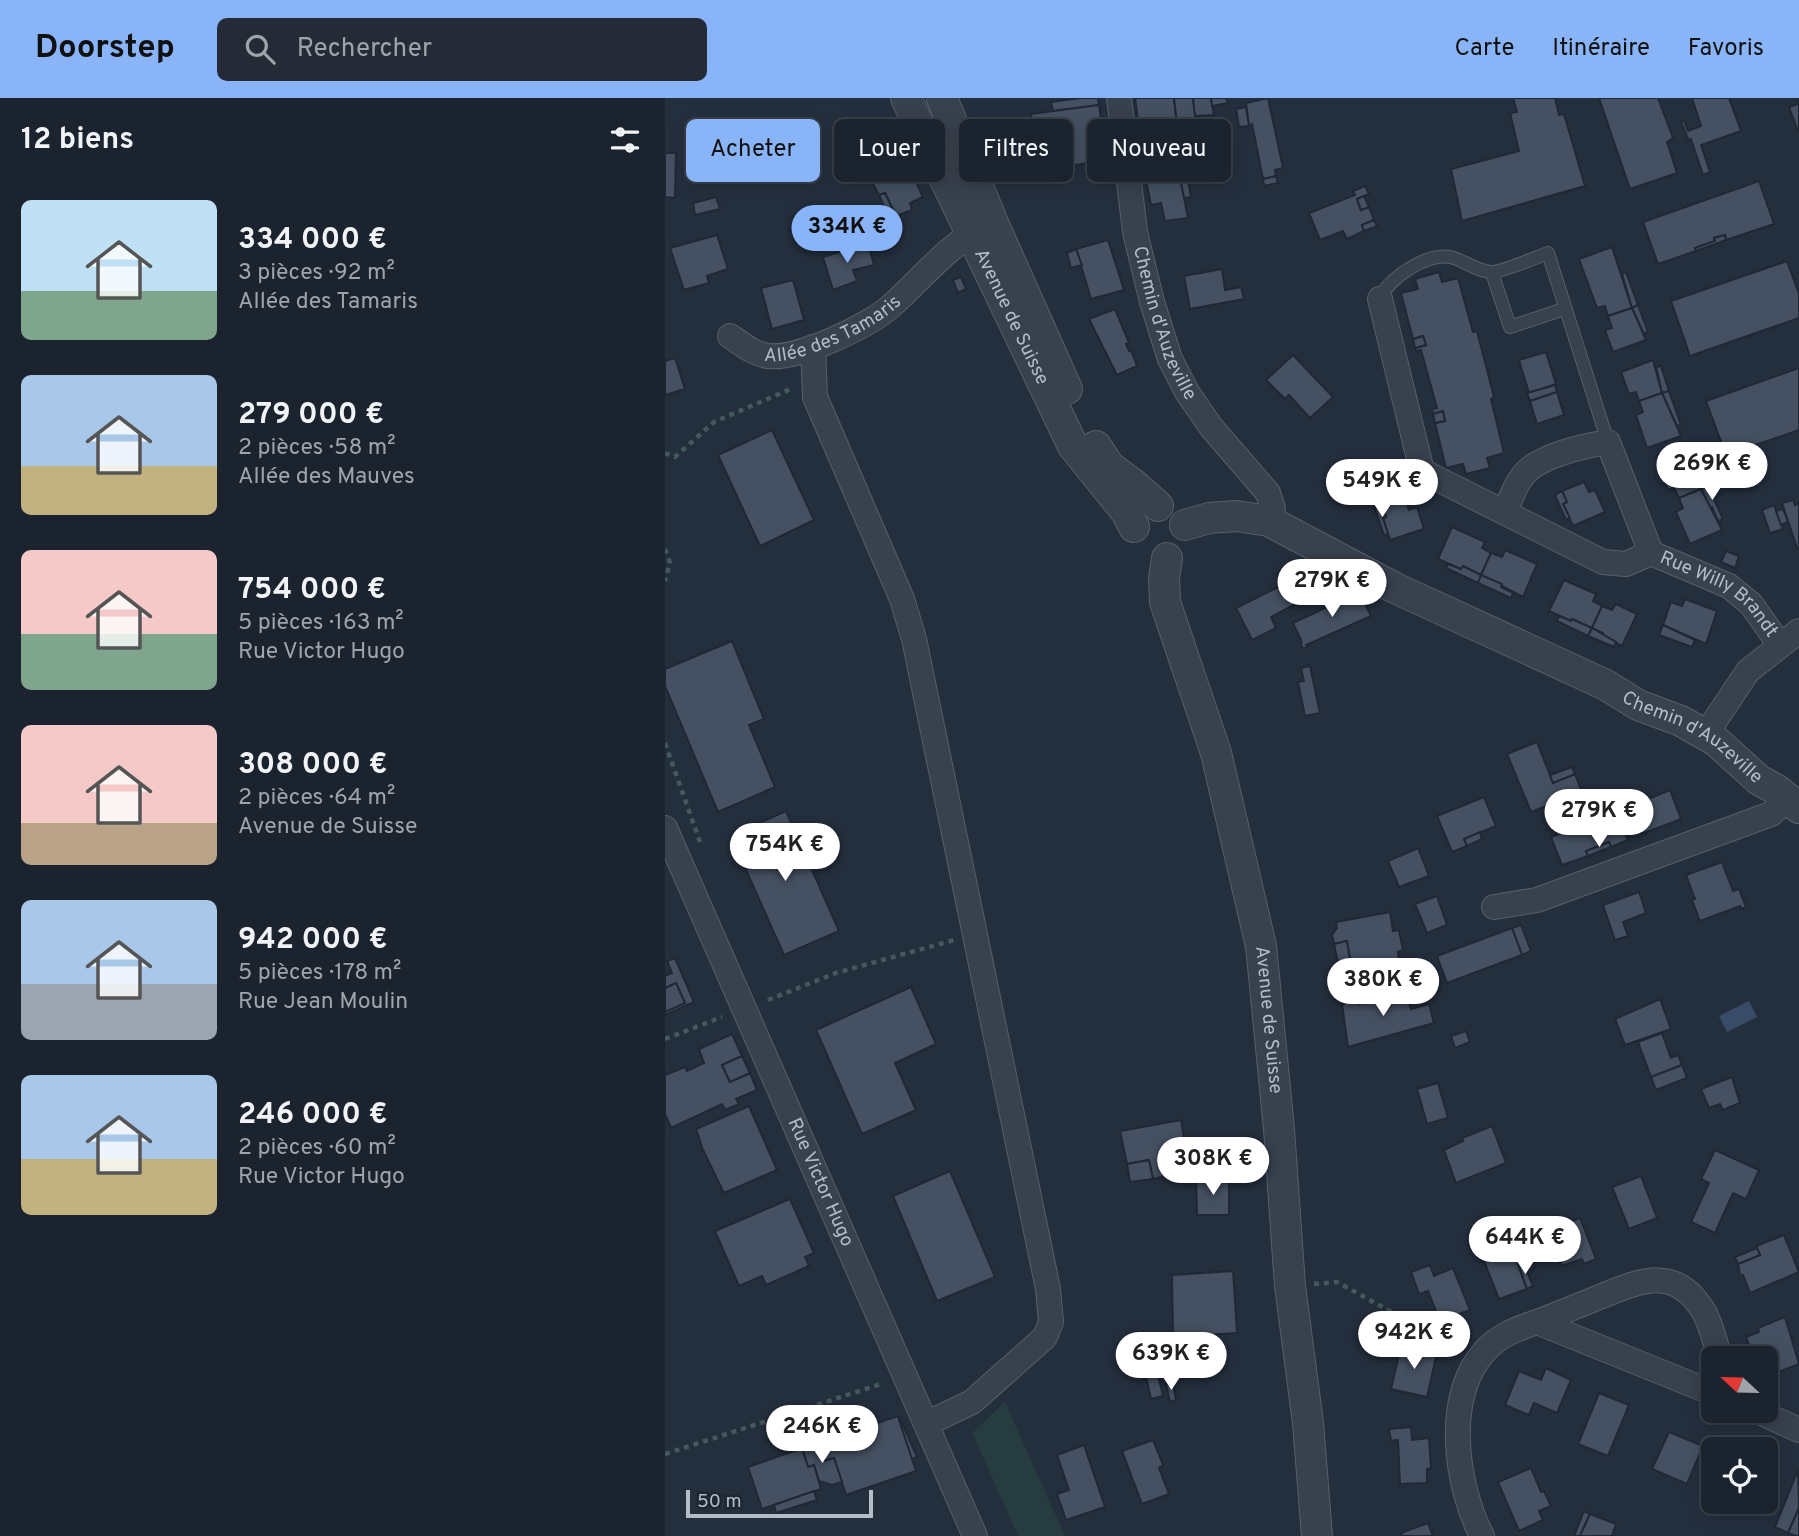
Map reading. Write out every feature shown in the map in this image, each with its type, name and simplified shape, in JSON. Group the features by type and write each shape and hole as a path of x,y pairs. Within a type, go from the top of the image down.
{"street":[{"name":"Avenue de Suisse","path":"906,98 981,229 1086,431 1109,467 1158,506"},
{"name":"Avenue de Suisse","path":"942,98 981,229 1073,446 1127,513 1134,527"},
{"name":"Chemin d'Auzeville","path":"1119,98 1135,232 1152,302 1170,359 1187,392 1211,427 1268,493 1273,509 1269,521"},
{"name":"Allée des Tamaris","path":"730,335 754,352 768,356 786,356 813,347 888,309 981,229"},
{"name":"Rue Willy Brandt","path":"1380,299 1422,471 1603,562 1626,564 1650,553"},
{"path":"813,347 814,397 902,600 914,639 1048,1289 1051,1322 1045,1337 972,1402 926,1424"},
{"path":"1505,512 1521,477 1528,469 1584,446 1608,442"},
{"name":"Rue Willy Brandt","path":"1608,442 1650,553 1729,586 1789,638"},
{"path":"1158,506 1170,508 1180,515 1185,525 1185,542 1181,549 1167,558 1156,559 1146,555 1138,548 1134,538 1134,527 1142,513 1158,506"},
{"name":"Chemin d'Auzeville","path":"1185,525 1209,518 1236,516 1269,521 1395,587 1606,685 1638,705 1681,721 1711,727 1728,750 1759,779 1788,799"},
{"name":"Avenue de Suisse","path":"1167,558 1165,602 1216,753 1261,946 1279,1129 1290,1286 1308,1423 1317,1536"},
{"path":"1711,727 1748,671 1789,638"},
{"path":"1493,907 1537,900 1771,814 1788,799"},
{"name":"Rue Victor Hugo","path":"665,828 757,1004 926,1424 975,1536"},
{"path":"1482,1536 1462,1485 1459,1449 1462,1405 1466,1388 1479,1360 1502,1336 1634,1283 1662,1280 1682,1288 1696,1300 1710,1326 1716,1346"},
{"path":"1537,1322 1701,1388"},
{"path":"1778,1420 1799,1430"}],"lane":[{"path":"1380,299 1384,290 1404,270 1448,257 1492,273 1548,253 1608,442"},
{"path":"1492,273 1510,327 1564,309"}],"path":[{"path":"665,453 675,457 715,422 797,386 786,356"},
{"path":"665,549 670,563 665,581"},
{"path":"665,1038 836,973 958,939"},
{"path":"1337,1282 1479,1360"},
{"path":"665,1454 887,1382"}],"green space":[{"path":"1005,1402 1065,1536 1018,1536 972,1433"}],"water":[{"path":"1749,1001 1757,1017 1727,1032 1719,1016"}],"building":[{"path":"1098,98 1099,105 1053,111 1051,102"},
{"path":"1135,98 1174,98 1176,119 1138,119"},
{"path":"1174,98 1193,98 1196,119 1177,119"},
{"path":"1193,98 1211,98 1214,115 1195,116"},
{"path":"1211,98 1226,98 1228,103 1212,106"},
{"path":"1268,98 1283,168 1275,170 1276,176 1263,179 1246,103"},
{"path":"1513,98 1555,98 1559,115 1564,114 1585,186 1462,221 1451,169 1519,151 1510,113 1517,112"},
{"path":"1599,98 1658,98 1673,138 1667,142 1677,173 1630,189"},
{"path":"1692,98 1729,98 1741,131 1701,145 1710,172 1703,175 1691,139 1689,141 1681,122 1684,120 1688,131 1701,126"},
{"path":"1796,98 1799,98 1799,134 1789,107 1798,104"},
{"path":"1099,105 1101,119 1087,119 1087,163 1073,165 1073,119 1032,119 1031,114"},
{"path":"1246,107 1249,126 1239,127 1236,109"},
{"path":"665,153 676,153 675,198 665,197"},
{"path":"1276,176 1278,183 1264,186 1263,179"},
{"path":"1759,181 1774,224 1726,240 1725,235 1714,238 1715,241 1695,248 1696,251 1658,264 1643,222"},
{"path":"872,182 916,182 923,197 910,203 912,210 896,216 885,193 879,195"},
{"path":"1146,182 1181,182 1188,218 1165,221 1161,203 1151,205"},
{"path":"1181,182 1188,182 1191,197 1184,198"},
{"path":"1365,186 1369,194 1357,199 1361,210 1369,207 1374,220 1362,225 1364,231 1347,239 1343,231 1320,240 1309,213 1355,195 1353,191"},
{"path":"885,193 896,216 889,218 879,195"},
{"path":"1364,196 1369,207 1361,210 1357,199"},
{"path":"716,197 720,209 695,215 693,203"},
{"path":"1374,220 1377,226 1364,231 1362,225"},
{"path":"717,235 728,269 707,276 709,283 684,290 670,248"},
{"path":"1725,235 1726,240 1696,251 1695,248"},
{"path":"1108,240 1124,290 1091,299 1076,249"},
{"path":"868,243 874,265 853,270 857,281 833,290 823,257"},
{"path":"1612,247 1632,308 1608,316 1605,306 1597,308 1579,259"},
{"path":"1076,249 1082,265 1071,268 1067,253"},
{"path":"1787,261 1799,294 1799,318 1690,356 1671,301"},
{"path":"1222,269 1225,290 1241,287 1244,299 1190,309 1184,276"},
{"path":"1439,272 1442,282 1458,278 1473,332 1477,331 1494,397 1491,399 1504,453 1487,458 1490,468 1466,474 1463,464 1446,468 1435,423 1445,421 1443,411 1433,414 1432,409 1437,408 1421,350 1416,351 1415,348 1426,345 1423,336 1413,339 1401,293 1418,289 1415,279"},
{"path":"1626,272 1638,305 1632,308 1622,274"},
{"path":"961,277 966,289 958,293 953,280"},
{"path":"793,280 804,320 772,329 761,288"},
{"path":"1638,305 1648,332 1644,334 1632,308"},
{"path":"1632,308 1646,340 1613,352 1605,330 1612,328 1608,316"},
{"path":"1115,309 1129,343 1126,344 1137,366 1117,375 1089,319"},
{"path":"1423,336 1426,345 1415,348 1413,339"},
{"path":"1546,352 1556,384 1529,393 1519,360"},
{"path":"1293,355 1333,397 1310,418 1289,395 1285,399 1266,380"},
{"path":"675,358 685,389 665,395 665,361"},
{"path":"1653,360 1662,393 1639,401 1636,392 1629,394 1621,372"},
{"path":"1661,366 1669,391 1662,393 1656,367"},
{"path":"1799,368 1799,430 1726,455 1706,401"},
{"path":"1555,385 1557,392 1530,401 1527,393"},
{"path":"1669,391 1681,425 1677,426 1662,393"},
{"path":"1557,392 1564,415 1537,424 1530,401"},
{"path":"1662,393 1681,436 1647,448 1636,415 1643,412 1639,401"},
{"path":"1443,411 1445,421 1435,423 1433,414"},
{"path":"772,430 814,520 760,546 718,455"},
{"path":"1691,456 1700,477 1697,479 1701,489 1679,498 1674,488 1668,490 1659,469"},
{"path":"1697,460 1708,486 1701,489 1697,479 1700,477 1693,462"},
{"path":"1584,482 1589,492 1595,490 1605,512 1573,526 1563,504 1567,502 1562,491"},
{"path":"1708,486 1723,519 1718,521 1701,489"},
{"path":"1701,489 1722,530 1690,544 1676,512 1683,508 1679,498"},
{"path":"1562,491 1567,502 1563,504 1570,518 1566,520 1555,495"},
{"path":"1406,499 1409,510 1417,507 1424,529 1390,540 1382,507"},
{"path":"1793,500 1795,505 1799,503 1797,548 1782,503"},
{"path":"1774,505 1783,529 1770,533 1762,510"},
{"path":"1382,507 1388,534 1384,535 1375,509"},
{"path":"1783,509 1788,522 1781,525 1776,511"},
{"path":"1452,527 1485,542 1482,548 1491,553 1481,575 1463,566 1461,569 1438,559"},
{"path":"1505,550 1537,564 1523,597 1481,575 1491,553 1502,557"},
{"path":"1726,551 1739,556 1735,568 1721,562"},
{"path":"1448,564 1461,569 1463,566 1481,575 1478,583 1446,568"},
{"path":"1319,567 1325,580 1299,593 1303,600 1271,617 1276,628 1252,640 1236,608"},
{"path":"1481,575 1502,584 1501,587 1513,593 1511,598 1478,583"},
{"path":"1564,580 1596,594 1593,601 1602,606 1592,628 1549,611"},
{"path":"1359,592 1371,616 1306,645 1307,648 1302,648 1293,623"},
{"path":"1685,599 1717,611 1706,644 1663,625 1671,602 1682,606"},
{"path":"1616,604 1637,614 1622,646 1592,628 1602,606 1612,610"},
{"path":"1559,616 1592,628 1588,636 1557,621"},
{"path":"1663,625 1695,640 1692,647 1659,635"},
{"path":"1592,628 1616,642 1614,647 1588,636"},
{"path":"732,641 764,719 749,725 775,787 718,812 665,686 665,669"},
{"path":"1310,666 1320,713 1305,716 1298,682 1304,681 1301,668"},
{"path":"1537,742 1553,783 1575,774 1582,792 1531,812 1507,754"},
{"path":"1572,767 1575,774 1553,783 1550,775"},
{"path":"1670,790 1681,819 1642,834 1631,806"},
{"path":"1484,797 1496,826 1464,839 1467,846 1452,852 1437,816"},
{"path":"786,811 839,931 784,955 731,836"},
{"path":"1616,811 1628,840 1611,847 1609,842 1586,851 1588,856 1562,865 1551,837"},
{"path":"1480,832 1482,839 1467,846 1464,839"},
{"path":"1609,842 1611,847 1588,856 1586,851"},
{"path":"1418,848 1429,876 1399,887 1388,861"},
{"path":"1722,862 1733,891 1739,889 1746,907 1741,909 1740,906 1700,921 1686,875"},
{"path":"1639,892 1646,913 1623,922 1628,936 1615,940 1603,905"},
{"path":"1437,896 1447,925 1427,933 1415,904"},
{"path":"1390,912 1393,931 1399,930 1403,950 1398,952 1401,973 1348,983 1347,977 1339,973 1338,963 1350,960 1347,941 1334,944 1332,935 1337,928 1336,922"},
{"path":"1521,925 1531,951 1522,955 1512,928"},
{"path":"1512,928 1522,955 1447,983 1437,956"},
{"path":"1347,941 1350,960 1338,963 1334,944"},
{"path":"675,958 694,1002 665,1015 665,1012 685,1003 676,983 665,988 665,976 672,973 667,961"},
{"path":"676,983 685,1003 665,1012 665,988"},
{"path":"911,987 936,1044 895,1063 916,1110 862,1134 816,1030"},
{"path":"1405,991 1411,1009 1429,1004 1434,1023 1348,1047 1342,1004 1359,1000 1359,1004"},
{"path":"1660,999 1671,1029 1625,1045 1615,1019"},
{"path":"1466,1031 1470,1042 1455,1048 1451,1036"},
{"path":"1662,1033 1671,1058 1678,1055 1682,1065 1651,1077 1638,1042"},
{"path":"732,1034 742,1056 722,1065 730,1082 750,1073 757,1090 736,1099 739,1104 725,1110 722,1104 671,1128 665,1114 665,1075 685,1067 687,1071 704,1063 699,1049"},
{"path":"742,1056 750,1073 730,1082 722,1065"},
{"path":"1682,1065 1687,1078 1656,1090 1651,1077"},
{"path":"1732,1077 1740,1103 1723,1110 1720,1104 1709,1108 1701,1089"},
{"path":"1438,1083 1448,1118 1427,1124 1417,1089"},
{"path":"749,1106 777,1170 724,1193 696,1129"},
{"path":"1181,1120 1187,1153 1167,1157 1171,1175 1153,1179 1149,1160 1127,1164 1120,1131"},
{"path":"1492,1126 1506,1163 1456,1183 1444,1150 1463,1141 1462,1138"},
{"path":"1715,1150 1759,1170 1746,1199 1733,1193 1715,1233 1691,1222 1709,1183 1701,1179"},
{"path":"1149,1160 1153,1179 1130,1182 1127,1164"},
{"path":"950,1171 995,1277 937,1301 893,1196"},
{"path":"1641,1176 1657,1218 1629,1229 1612,1187"},
{"path":"1196,1179 1229,1179 1229,1215 1197,1215"},
{"path":"790,1199 814,1253 805,1257 809,1266 766,1285 762,1276 739,1286 715,1231"},
{"path":"1580,1218 1596,1259 1584,1264 1582,1259 1562,1266 1548,1230"},
{"path":"1784,1235 1799,1272 1750,1293 1743,1275 1740,1275 1738,1264 1760,1255 1756,1246"},
{"path":"1514,1238 1523,1262 1518,1264 1527,1289 1499,1299 1480,1251"},
{"path":"1757,1248 1760,1255 1738,1264 1735,1257"},
{"path":"1523,1262 1533,1286 1527,1289 1518,1264"},
{"path":"1430,1265 1434,1276 1453,1268 1470,1310 1440,1321 1428,1291 1419,1294 1411,1272"},
{"path":"1233,1271 1237,1333 1173,1337 1172,1275"},
{"path":"1785,1317 1799,1364 1778,1372 1778,1346 1749,1346 1746,1337 1759,1332 1758,1328"},
{"path":"1401,1346 1437,1353 1427,1397 1391,1389"},
{"path":"1546,1368 1571,1380 1557,1413 1534,1403 1529,1415 1505,1405 1519,1371 1541,1380"},
{"path":"1158,1375 1163,1396 1151,1399 1146,1377"},
{"path":"1173,1383 1176,1400 1170,1402 1166,1385"},
{"path":"1599,1393 1629,1405 1608,1456 1578,1444"},
{"path":"898,1416 916,1471 846,1495 834,1458 824,1461 818,1443"},
{"path":"898,1416 917,1457 912,1459"},
{"path":"1411,1427 1412,1440 1429,1438 1431,1468 1427,1469 1427,1483 1400,1484 1398,1440 1391,1441 1389,1429"},
{"path":"1669,1432 1701,1445 1687,1484 1652,1469"},
{"path":"1153,1440 1163,1465 1159,1468 1169,1494 1142,1504 1122,1451"},
{"path":"818,1443 824,1461 834,1458 842,1482 832,1485 819,1481 814,1465 808,1467 802,1448"},
{"path":"1084,1445 1105,1507 1066,1520 1057,1494 1069,1490 1057,1455"},
{"path":"802,1448 808,1467 814,1465 821,1489 762,1509 748,1467"},
{"path":"1531,1468 1541,1492 1544,1491 1551,1506 1539,1511 1543,1520 1519,1531 1498,1482"},
{"path":"1798,1470 1799,1508 1788,1533 1775,1527"},
{"path":"814,1491 817,1500 776,1513 774,1505"},
{"path":"1799,1508 1799,1536 1796,1536 1788,1533"},
{"path":"1584,1511 1590,1514 1580,1536 1574,1536"},
{"path":"1590,1514 1616,1524 1612,1536 1580,1536"},
{"path":"1428,1523 1433,1536 1402,1536 1401,1533"}]}
